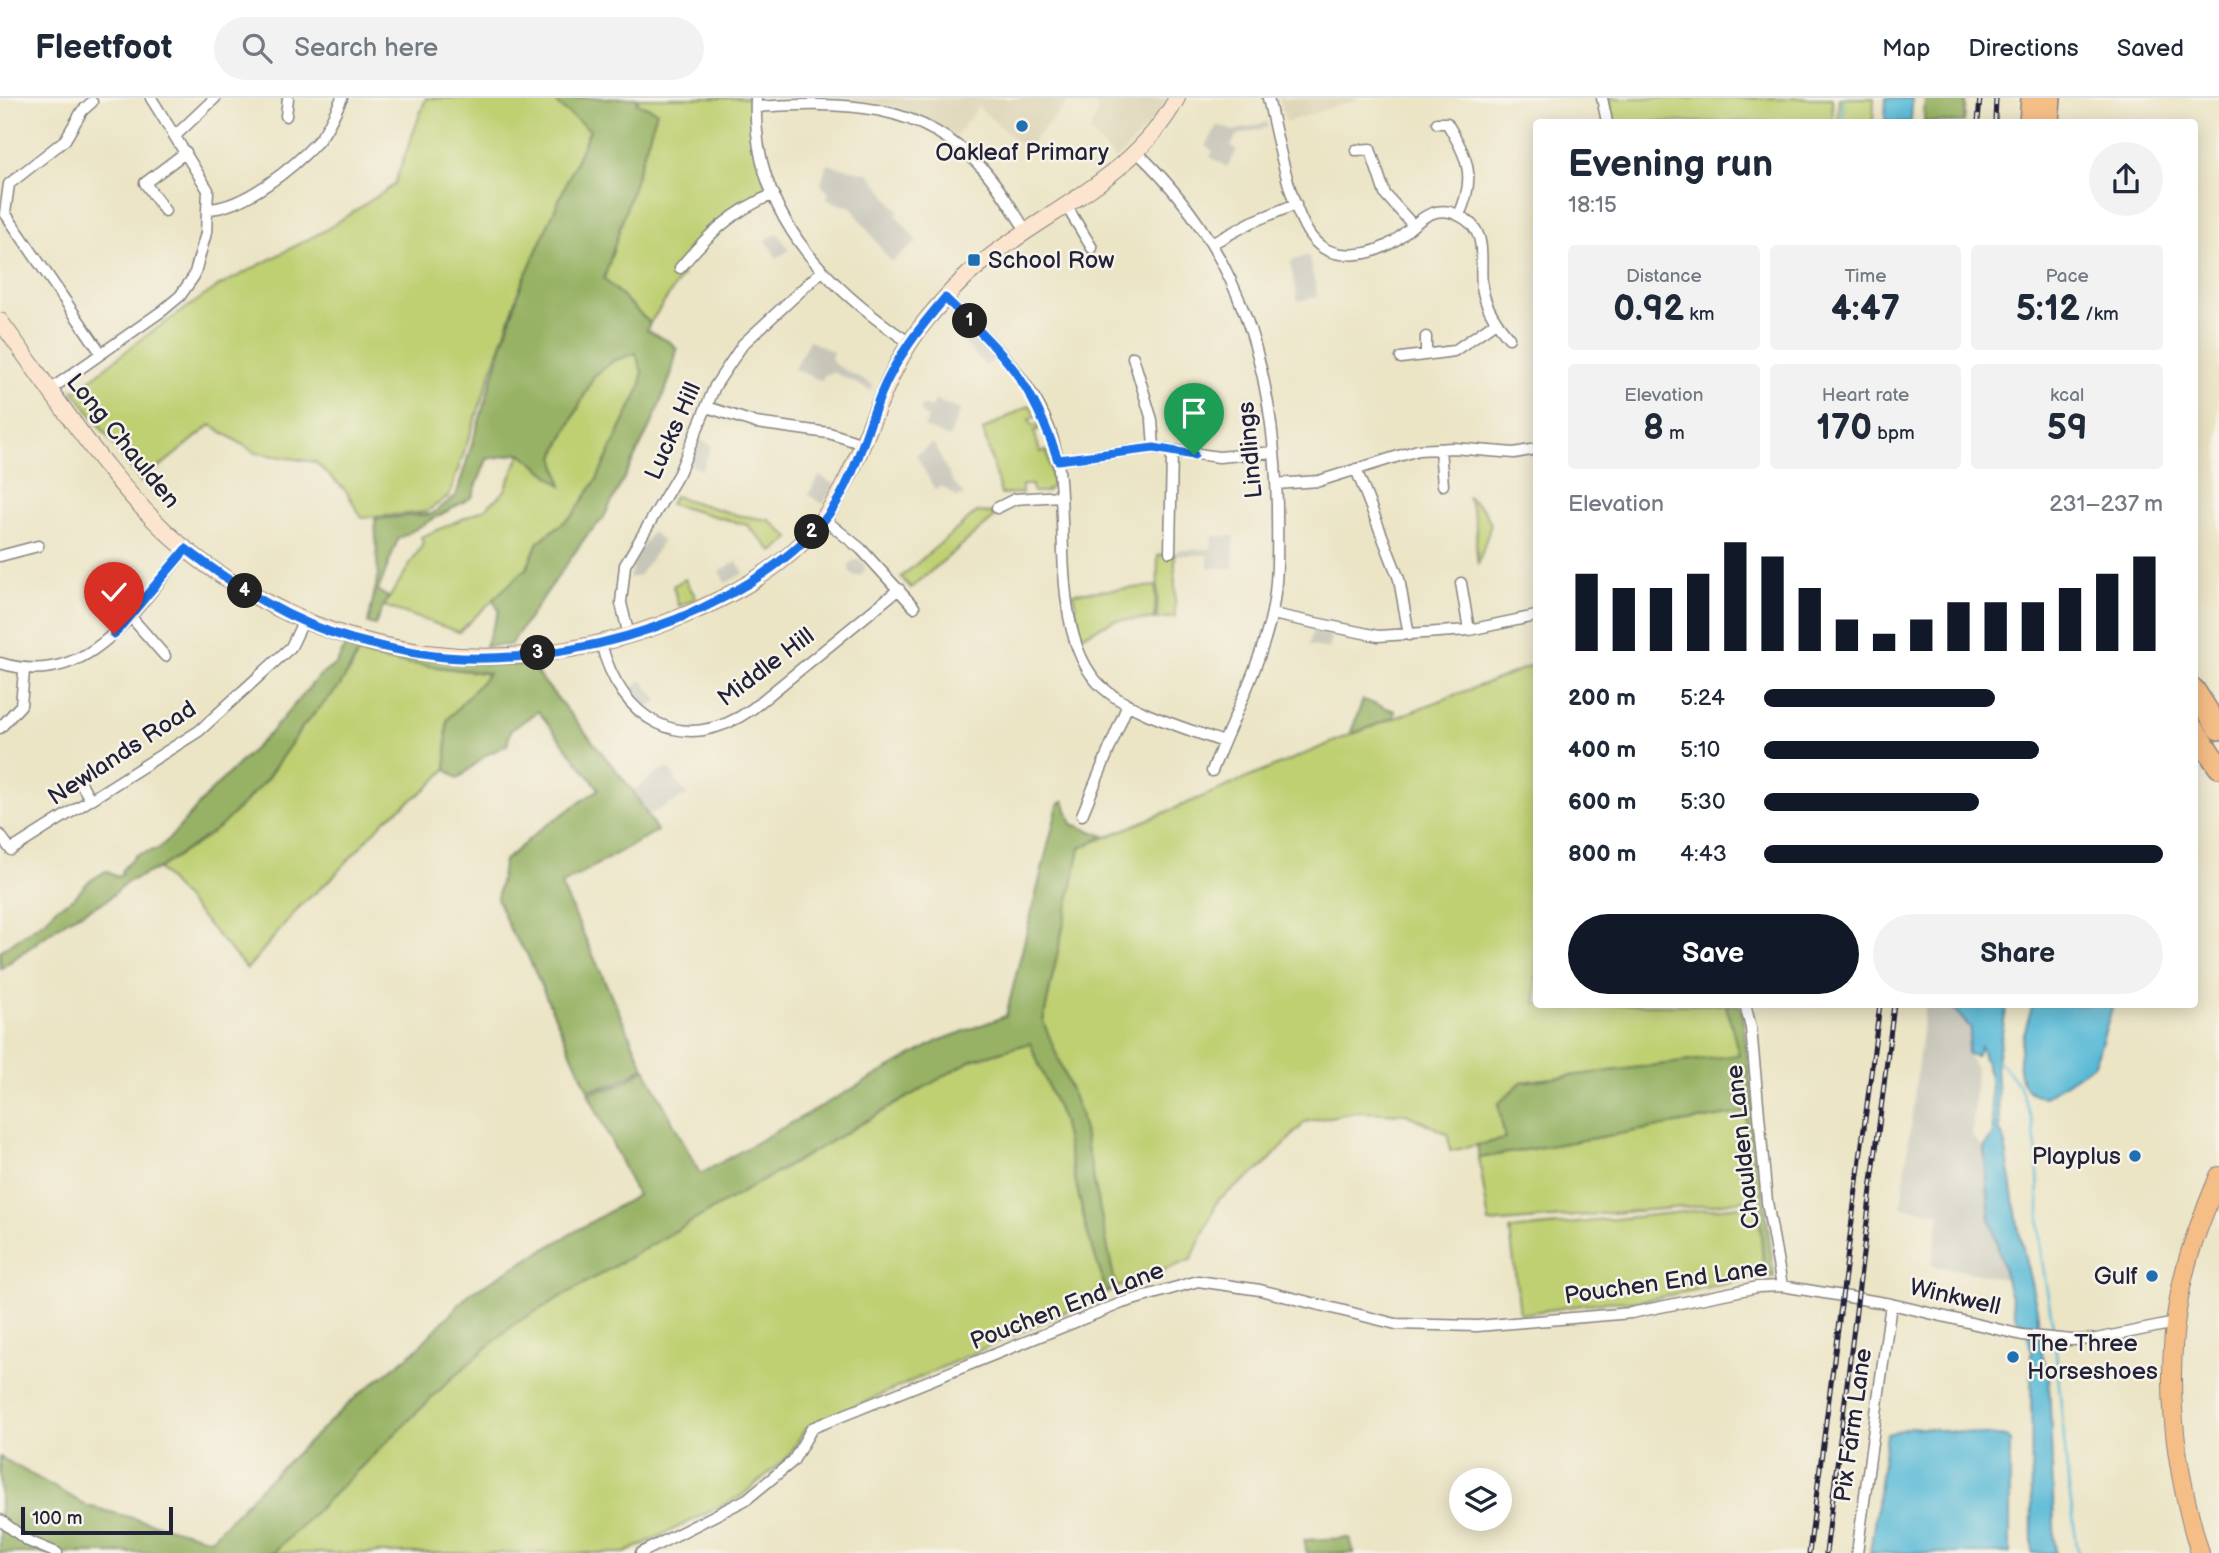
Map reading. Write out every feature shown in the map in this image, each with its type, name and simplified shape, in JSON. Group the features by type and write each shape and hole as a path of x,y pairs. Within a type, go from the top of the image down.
{"highway":[{"path":"2030,119 2032,98"},
{"path":"2048,119 2049,98"},
{"path":"2198,696 2219,729"},
{"path":"2198,736 2219,767"}],"main road":[{"path":"2200,1553 2182,1490 2178,1459 2174,1392 2175,1323 2180,1290 2198,1229 2219,1176"}],"street":[{"path":"51,389 162,312 194,276 208,209 208,190 151,98"},
{"path":"176,135 216,98"},
{"path":"286,116 288,98"},
{"path":"208,209 225,208 275,178 319,140 342,98"},
{"name":"Long Chaulden","path":"0,321 127,490 186,549 241,589 304,620 367,643 447,657 522,655 601,643 629,636 712,603 754,579 800,546 824,519 844,490 882,392 910,343 945,298 981,263 1100,185 1137,152 1177,98"},
{"path":"1268,98 1296,204 1312,239 1339,254 1350,255 1382,247 1430,213 1459,215 1471,224 1480,238 1483,294 1496,322 1509,338"},
{"path":"1602,98 1606,119"},
{"path":"94,99 82,111 65,140 9,184 5,213 100,353"},
{"path":"910,343 844,295 821,272 797,239 774,194 761,150 756,103 856,105 923,124 963,150 984,170 1027,232"},
{"path":"1437,123 1447,123 1464,151 1470,175 1459,215"},
{"path":"1356,150 1370,149 1385,194 1412,224"},
{"path":"165,211 145,183 186,152"},
{"name":"Lindlings","path":"1137,152 1182,200 1213,243 1244,307 1255,338 1264,380 1274,452 1278,556 1272,614 1212,771"},
{"path":"680,268 714,229 734,214 774,194"},
{"path":"1213,243 1252,222 1296,204"},
{"path":"1067,207 1092,248"},
{"name":"Lucks Hill","path":"629,636 621,603 625,565 668,494 715,386 743,344 821,272"},
{"path":"945,298 1006,357 1023,379 1036,402 1058,460 1070,618 1080,655 1101,686 1128,704 1223,742"},
{"path":"1401,358 1454,351 1496,322"},
{"path":"1426,337 1426,355"},
{"path":"1133,357 1152,420 1154,448"},
{"path":"707,407 756,423 829,433 863,444"},
{"path":"1058,460 1154,448 1172,453 1219,457 1274,452"},
{"path":"1276,484 1319,481 1400,454 1440,449 1514,453 1533,450"},
{"path":"1440,449 1443,485"},
{"path":"1170,552 1172,453"},
{"path":"1356,469 1399,579 1409,635"},
{"path":"997,509 1015,499 1060,496"},
{"path":"824,519 861,549 914,607"},
{"path":"0,556 38,546"},
{"path":"0,663 24,671 50,668 95,652 130,616 186,549"},
{"path":"1461,583 1469,630"},
{"name":"Middle Hill","path":"601,643 614,683 634,708 665,725 696,730 712,729 729,723 752,709 899,589"},
{"path":"1272,614 1378,636 1469,630 1533,617"},
{"path":"130,616 165,656"},
{"name":"Newlands Road","path":"0,835 11,850 90,799 120,784 198,732 291,647 304,620"},
{"path":"0,728 21,705 24,671"},
{"path":"1082,815 1128,704"},
{"path":"78,778 90,799"},
{"name":"Chaulden Lane","path":"1746,1008 1751,1028 1767,1202 1782,1286"},
{"name":"Pouchen End Lane","path":"641,1553 747,1499 793,1461 812,1428 1122,1303 1198,1281 1260,1290 1396,1324 1477,1326 1630,1313 1758,1287 1782,1286 1891,1304"},
{"name":"Winkwell","path":"1891,1304 2022,1335 2061,1338 2096,1339 2175,1323"},
{"name":"Pix Farm Lane","path":"1857,1553 1891,1304"},
{"path":"0,1520 28,1541 57,1553"}],"shaded area":[{"name":"Oakleaf Primary","path":"842,98 1072,98 1025,149 978,107 956,137 929,120 895,107"},
{"path":"1094,98 1167,98 1160,113 1116,160 1089,131 1098,113"},
{"path":"1279,98 1362,98 1286,122"},
{"path":"1267,122 1268,127 1237,135 1231,146 1237,150 1227,167 1210,157 1213,151 1206,146 1218,125 1233,131"},
{"path":"827,164 870,174 899,212 896,215 917,242 891,262 851,207 827,200 829,192 821,184"},
{"path":"778,233 789,250 777,258 766,240"},
{"path":"1308,255 1318,297 1298,301 1290,262"},
{"path":"973,331 997,357 986,366 962,341"},
{"path":"809,340 833,352 831,359 834,364 873,385 871,391 833,372 824,375 822,381 794,369"},
{"path":"935,400 960,410 949,438 924,427 928,419 920,410 922,405 932,408"},
{"path":"700,440 712,445 702,470 690,465"},
{"path":"933,443 952,480 964,495 958,498 942,486 935,490 916,455"},
{"path":"820,476 835,485 823,504 808,495"},
{"path":"652,532 663,541 639,576 629,578 637,554"},
{"path":"1212,536 1234,536 1233,568 1208,568 1208,555 1177,555 1177,550 1211,549"},
{"path":"857,560 865,568 857,576 849,568"},
{"path":"737,561 744,573 725,583 719,571"},
{"path":"1313,630 1331,635 1329,649 1309,645"},
{"path":"642,680 658,700 646,710 627,692"},
{"path":"663,769 668,769 687,795 647,816 633,791"},
{"path":"1925,1008 1954,1008 1971,1028 1967,1054 1976,1068 1972,1137 1984,1148 1997,1250 2007,1279 1932,1265 1940,1213 1901,1207"}],"green space":[{"path":"426,98 555,98 559,106 590,130 520,288 449,496 426,512 362,518 346,491 315,462 256,453 211,425 141,482 73,390 76,391 140,340 217,287 324,231 394,185"},
{"path":"555,98 638,98 637,103 657,111 604,279 650,323 647,330 670,342 677,349 671,376 653,421 603,519 587,535 510,645 485,646 499,611 493,599 527,568 538,542 573,515 597,479 641,386 642,372 636,353 613,361 594,376 554,456 562,486 521,453 487,459 472,497 398,539 378,591 388,597 375,625 368,623 378,576 375,519 432,514 456,496 520,288 590,130 559,106"},
{"path":"638,98 752,98 766,188 680,265 682,276 650,323 604,279 657,111 637,103"},
{"path":"1609,98 1832,98 1833,119 1612,119"},
{"path":"1839,98 1874,98 1873,119 1838,119"},
{"path":"1925,98 1966,98 1964,119 1924,119"},
{"path":"636,353 642,372 641,386 597,479 573,515 538,542 527,568 459,632 384,606 423,544 421,537 485,509 504,492 521,453 561,485 554,457 594,376 613,361"},
{"path":"1030,405 1036,417 1029,419 1032,426 1038,424 1040,429 1034,431 1040,452 1047,451 1053,486 1045,492 1033,492 1032,485 1022,485 1022,493 1001,494 983,430"},
{"path":"674,496 737,515 769,520 790,538 773,552 747,525 670,504"},
{"path":"1467,496 1484,510 1491,524 1478,565 1476,524"},
{"path":"977,512 992,513 995,517 911,588 901,577"},
{"path":"1175,554 1175,617 1157,619 1158,555"},
{"path":"685,579 696,598 679,606 673,586"},
{"path":"1156,586 1155,619 1115,620 1081,636 1073,593"},
{"path":"347,642 532,667 633,791 657,831 561,885 644,1067 616,1084 588,1090 527,954 512,934 497,899 504,861 541,829 599,789 538,711 511,730 507,745 486,755 458,779 446,769 447,720 489,673 388,661 358,653 340,686 303,726 266,780 221,826 161,867 127,882 106,901 69,919 0,969 0,951 47,919 56,908 74,898 88,882 106,871 117,877 122,875 121,871 136,855 158,849 170,838 212,790 271,732 318,677 337,663"},
{"path":"358,653 388,661 490,674 447,720 446,769 430,786 386,819 331,879 301,905 247,969 158,868 200,842 245,803 266,780 303,726 351,670"},
{"path":"1533,665 1533,1008 1727,1008 1740,1055 1521,1082 1505,1139 1450,1151 1448,1134 1406,1114 1355,1112 1305,1122 1264,1166 1218,1200 1191,1260 1116,1288 1080,1113 1043,1021 1080,848 1350,735"},
{"path":"1363,700 1395,711 1393,718 1350,735"},
{"path":"1064,801 1072,824 1104,836 1080,848 1043,1021 1080,1113 1116,1288 1107,1293 1086,1228 1062,1120 1030,1043 972,1060 514,1324 451,1379 273,1553 0,1553 0,1457 88,1506 211,1539 266,1482 358,1395 415,1351 470,1293 637,1195 588,1093 618,1086 645,1069 700,1174 938,1041 1006,1016 1058,805"},
{"path":"1727,1008 1740,1008 1742,1012 1774,1277 1764,1276 1759,1204 1755,1198 1746,1112 1479,1158 1477,1145 1505,1139 1498,1104 1521,1082 1739,1055"},
{"path":"1031,1043 1062,1120 1086,1228 1107,1293 805,1429 788,1457 740,1497 625,1553 273,1553 451,1379 514,1324 972,1060"},
{"path":"1746,1112 1755,1198 1710,1205 1489,1223 1479,1158"},
{"path":"1759,1204 1764,1276 1640,1301 1603,1302 1520,1314 1510,1230"},
{"path":"1350,1538 1354,1553 1307,1553 1304,1540"}],"water":[{"path":"1886,98 1912,98 1911,119 1885,119"},
{"path":"1953,1008 2006,1008 1996,1066 2000,1132 2004,1137 2019,1231 2037,1309 2042,1354 2049,1376 2055,1553 2032,1553 2031,1351 2027,1329 2016,1317 1990,1217 1984,1148 1993,1133 1990,1077 1980,1046 1976,1056 1967,1054 1971,1028"},
{"path":"2032,1008 2112,1008 2095,1063 2045,1097 2031,1092 2023,1083 2019,1072 2021,1044"},
{"path":"1911,1427 2006,1437 2010,1441 2010,1553 1870,1553 1887,1434"}],"waterway":[{"path":"1843,98 1843,119"},
{"path":"1996,1060 2012,1075 2031,1117 2038,1167 2041,1250 2054,1334"},
{"path":"2055,1341 2068,1481 2078,1553"}],"railway":[{"path":"1978,119 1980,98"},
{"path":"1995,119 1996,98"},
{"path":"1809,1553 1879,1008"},
{"path":"1826,1553 1894,1008"}],"place":[{"name":"Oakleaf Primary","path":"1022,126"},
{"name":"School Row","path":"974,260"},
{"name":"Playplus","path":"2135,1156"},
{"name":"Gulf","path":"2152,1276"},
{"name":"The Three Horseshoes","path":"2013,1357"}],"route":[{"path":"114,634 186,549 241,589 280,610 350,638 409,652 447,657 522,655 601,643 662,624 712,603 754,579 800,546 824,519 835,506 852,474 882,392 894,369 923,324 945,298 1006,357 1023,379 1036,402 1058,460 1154,448 1194,455"}]}
